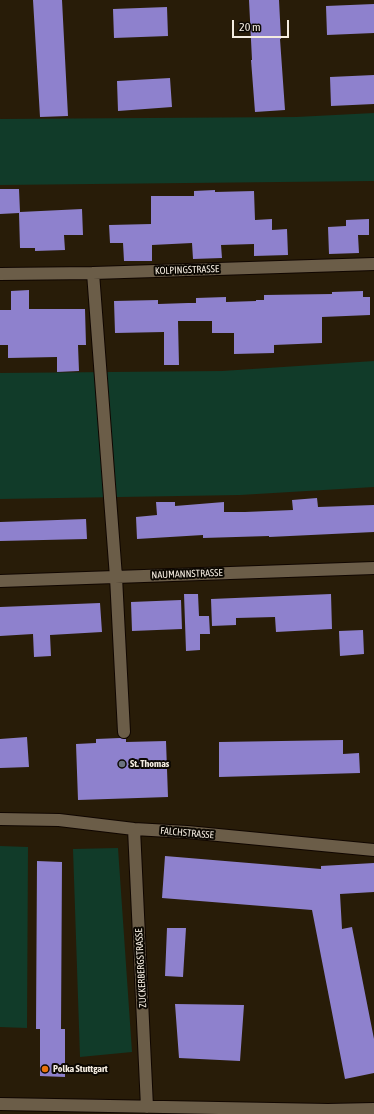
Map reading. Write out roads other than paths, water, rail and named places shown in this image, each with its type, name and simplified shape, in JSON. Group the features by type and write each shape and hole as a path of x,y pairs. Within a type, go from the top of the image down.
{"street":[{"name":"KOLPINGSTRASSE","path":"0,274 92,273 374,264"},
{"path":"92,273 116,577 124,732"},
{"name":"NAUMANNSTRASSE","path":"0,581 374,568"},
{"name":"FALCHSTRASSE","path":"0,819 59,820 134,829 187,832 374,850"},
{"name":"ZUCKERBERGSTRASSE","path":"134,829 147,1107"},
{"path":"0,1104 328,1110 374,1109"}],"place":[{"name":"St. Thomas","path":"122,764"},
{"name":"Polka Stuttgart","path":"45,1069"}]}
